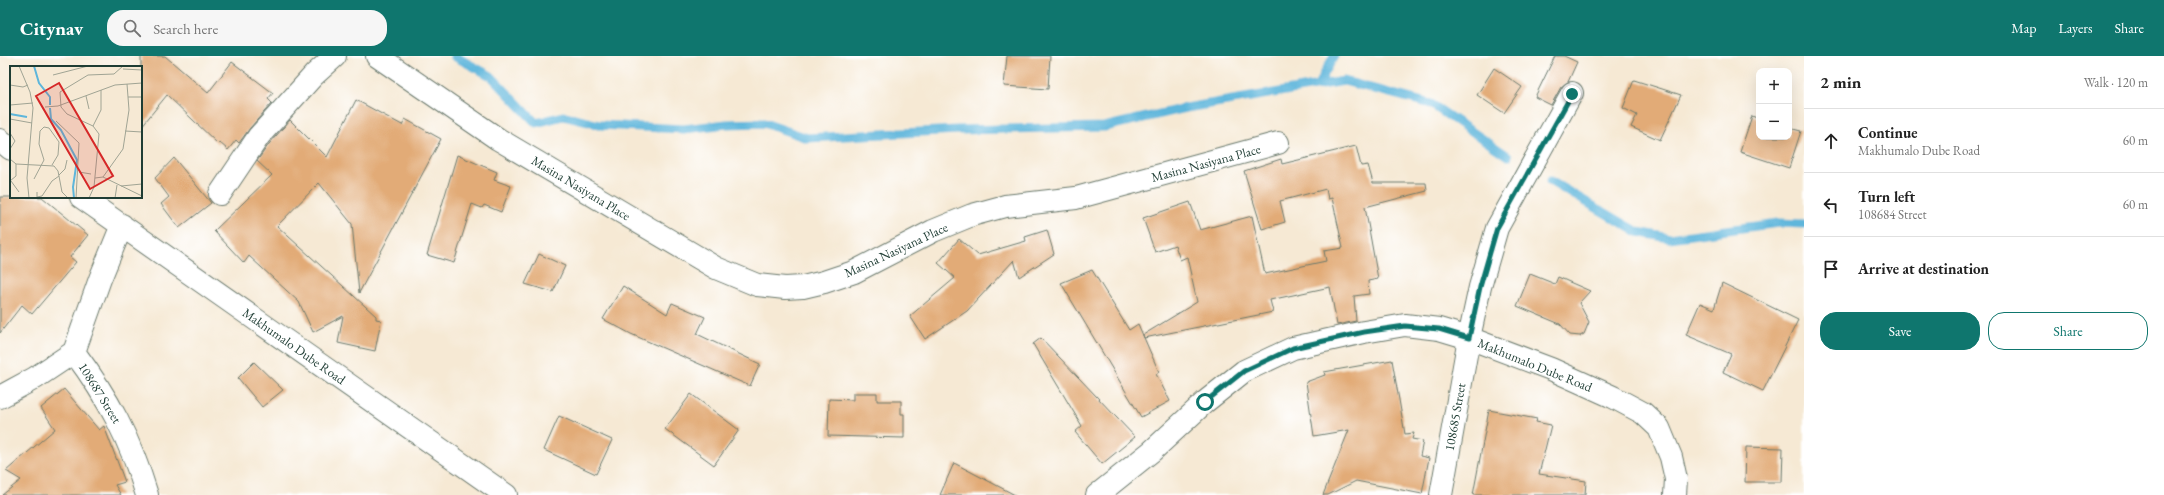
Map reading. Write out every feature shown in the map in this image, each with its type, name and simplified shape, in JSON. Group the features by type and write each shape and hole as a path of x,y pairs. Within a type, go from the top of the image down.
{"street":[{"path":"220,194 260,136 314,75 335,56"},
{"name":"Masina Nasiyana Place","path":"377,56 498,139 710,265 736,278 757,285 803,287 854,272 933,231 972,215 1005,206 1076,198 1278,143"},
{"name":"108685 Street","path":"1441,495 1469,338 1484,273 1497,228 1572,94"},
{"path":"0,140 10,148"},
{"name":"Makhumalo Dube Road","path":"82,198 506,495"},
{"name":"108687 Street","path":"122,226 100,279 74,352 116,414 136,460 147,495"},
{"name":"Makhumalo Dube Road","path":"1097,495 1152,451 1205,402 1244,371 1293,348 1364,332 1405,326 1439,329 1469,338 1551,369 1614,397 1643,413 1659,428 1671,457 1676,479 1675,495"},
{"path":"0,397 36,378 74,352"}],"building":[{"path":"141,56 165,56 208,93 232,62 273,93 268,99 272,103 239,143 236,140 228,150 219,142 218,144 167,95 142,126"},
{"path":"1007,56 1050,56 1048,89 1004,86"},
{"path":"1555,56 1564,56 1577,62 1568,82 1561,87 1551,105 1535,97"},
{"path":"1494,68 1522,87 1504,113 1477,95"},
{"path":"1634,80 1681,95 1660,140 1631,127 1637,115 1623,108"},
{"path":"356,100 402,125 405,119 441,139 359,293 352,224 319,183 277,226 376,316 376,319 381,320 375,351 338,343 343,316 313,332 299,302 249,256 244,263 214,231 272,175 257,161 269,144 290,120 327,157"},
{"path":"1752,116 1756,118 1756,140 1792,140 1792,129 1801,131 1789,168 1740,152"},
{"path":"1356,146 1361,166 1368,165 1373,183 1426,183 1427,191 1365,207 1378,279 1368,281 1369,294 1354,296 1356,321 1337,325 1330,287 1270,300 1273,312 1144,338 1143,335 1197,302 1187,257 1180,260 1175,245 1155,252 1143,218 1190,202 1200,230 1252,216 1265,274 1326,261 1324,251 1343,248 1332,198 1328,199 1326,189 1280,201 1285,222 1262,229 1244,171 1281,159 1282,164"},
{"path":"457,155 497,172 494,180 511,186 501,212 484,205 482,208 472,204 454,263 427,255"},
{"path":"174,158 211,203 179,228 161,204 169,197 155,178"},
{"path":"0,197 43,198 88,235 70,257 76,262 32,314 22,305 0,333"},
{"path":"1047,230 1054,254 1019,277 1014,260 967,311 925,339 910,316 955,278 938,263 959,239 978,255 1026,241 1025,237"},
{"path":"539,254 565,266 553,292 525,284"},
{"path":"1092,270 1129,330 1138,324 1159,372 1156,374 1170,401 1141,417 1061,283"},
{"path":"1530,274 1555,284 1558,277 1590,291 1579,303 1589,322 1584,334 1580,336 1570,335 1560,324 1517,306"},
{"path":"1722,283 1798,320 1763,391 1723,372 1731,354 1686,335 1700,303 1714,309"},
{"path":"623,286 667,314 672,303 705,317 697,334 760,364 750,386 631,334 603,319"},
{"path":"1041,338 1135,437 1102,464 1075,432 1082,426 1033,344"},
{"path":"1392,360 1405,434 1414,433 1412,439 1423,441 1420,456 1429,458 1422,494 1356,481 1328,495 1323,495 1349,430 1314,436 1306,382 1325,375 1324,372"},
{"path":"254,362 283,390 262,407 238,378"},
{"path":"64,389 99,430 104,426 125,482 115,485 121,495 2,495 21,480 6,471 55,429 41,408"},
{"path":"853,393 877,393 877,401 901,401 901,414 904,414 904,438 828,436 829,399 853,400"},
{"path":"691,394 739,430 714,465 665,429"},
{"path":"1489,410 1537,419 1536,422 1551,425 1539,474 1586,481 1585,495 1473,495"},
{"path":"559,416 612,440 596,474 544,450"},
{"path":"1746,447 1783,448 1782,482 1745,482"},
{"path":"954,463 1015,495 940,495"}],"waterway":[{"path":"454,56 491,76 536,123 563,116 600,125 684,129 727,124 764,123 807,138 958,130 1104,127 1186,108 1344,81 1431,104 1508,156"},
{"path":"1318,85 1334,56"},
{"path":"1550,181 1638,232 1669,238 1778,223 1804,224"}],"route":[{"path":"1205,402 1244,371 1293,348 1364,332 1405,326 1439,329 1469,338 1480,287 1497,228 1506,209 1572,94"}]}
